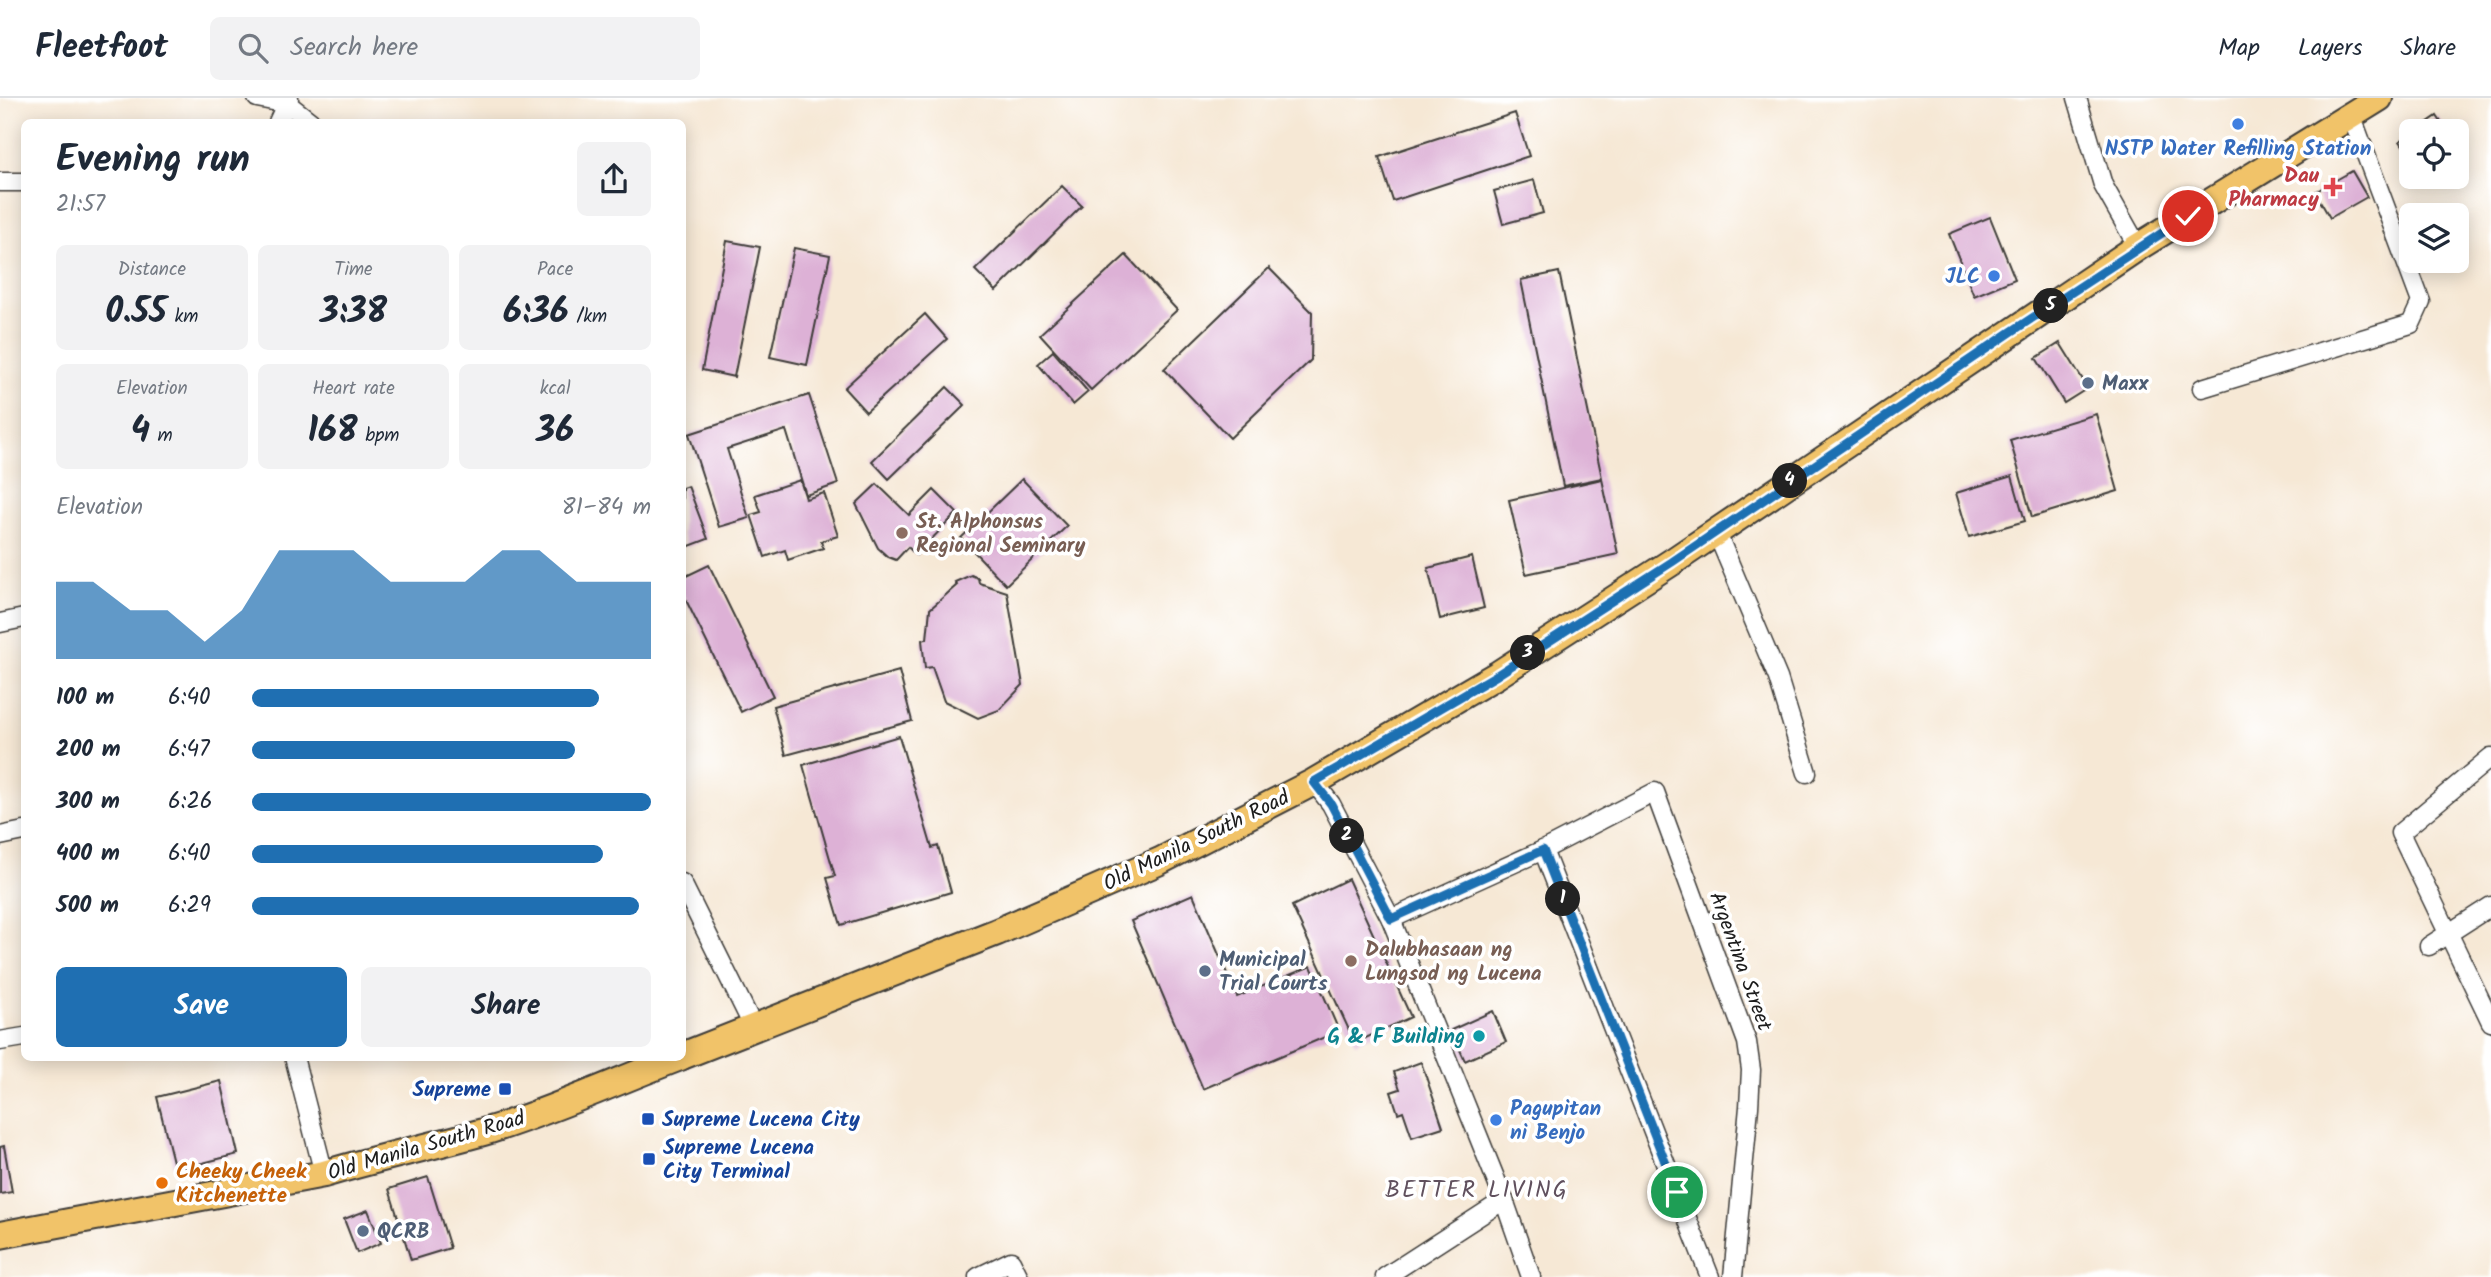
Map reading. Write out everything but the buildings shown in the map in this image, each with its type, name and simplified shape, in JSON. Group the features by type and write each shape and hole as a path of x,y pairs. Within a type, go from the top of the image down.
{"main road":[{"name":"Old Manila South Road","path":"686,1054 997,932 1160,860 1314,782 1497,675 1672,562 2138,247 2379,98"},
{"name":"Old Manila South Road","path":"0,1235 324,1174 489,1130 669,1061"}],"street":[{"path":"257,98 289,101 308,119"},
{"path":"2077,98 2103,185 2138,247"},
{"path":"280,119 289,101"},
{"path":"2202,388 2411,324 2421,302 2351,115"},
{"path":"0,182 21,182"},
{"path":"1716,531 1778,678 1807,773"},
{"path":"0,623 21,619"},
{"path":"2491,757 2400,834 2491,1022"},
{"path":"1314,782 1331,804 1391,919 1504,1200 1531,1277"},
{"name":"Argentina Street","path":"1543,850 1655,792 1747,1042 1751,1070 1749,1107 1732,1277"},
{"path":"0,836 21,832"},
{"path":"1391,919 1543,850 1710,1277"},
{"path":"686,891 754,1028"},
{"path":"2429,946 2491,906"},
{"path":"0,1041 21,1038"},
{"path":"295,1061 324,1174"},
{"path":"1385,1277 1504,1200"},
{"path":"978,1277 1011,1261 1019,1277"}],"place":[{"name":"NSTP Water Refilling Station","path":"2238,124"},
{"name":"Dau Pharmacy","path":"2333,187"},
{"name":"JLC","path":"1994,276"},
{"name":"Maxx","path":"2088,383"},
{"name":"St. Alphonsus Regional Seminary","path":"902,533"},
{"name":"Dalubhasaan ng Lungsod ng Lucena","path":"1351,961"},
{"name":"Municipal Trial Courts","path":"1205,971"},
{"name":"G & F Building","path":"1479,1036"},
{"name":"Supreme","path":"505,1089"},
{"name":"Supreme Lucena City","path":"648,1119"},
{"name":"Pagupitan ni Benjo","path":"1496,1120"},
{"name":"Supreme Lucena City Terminal","path":"649,1159"},
{"name":"Cheeky Cheek Kitchenette","path":"162,1183"},
{"name":"QCRB","path":"363,1231"}],"district":[{"name":"BETTER LIVING","path":"1477,1189"}],"route":[{"path":"1677,1192 1543,850 1391,919 1331,804 1314,782 1497,675 1672,562 2011,332 2188,216"}]}
